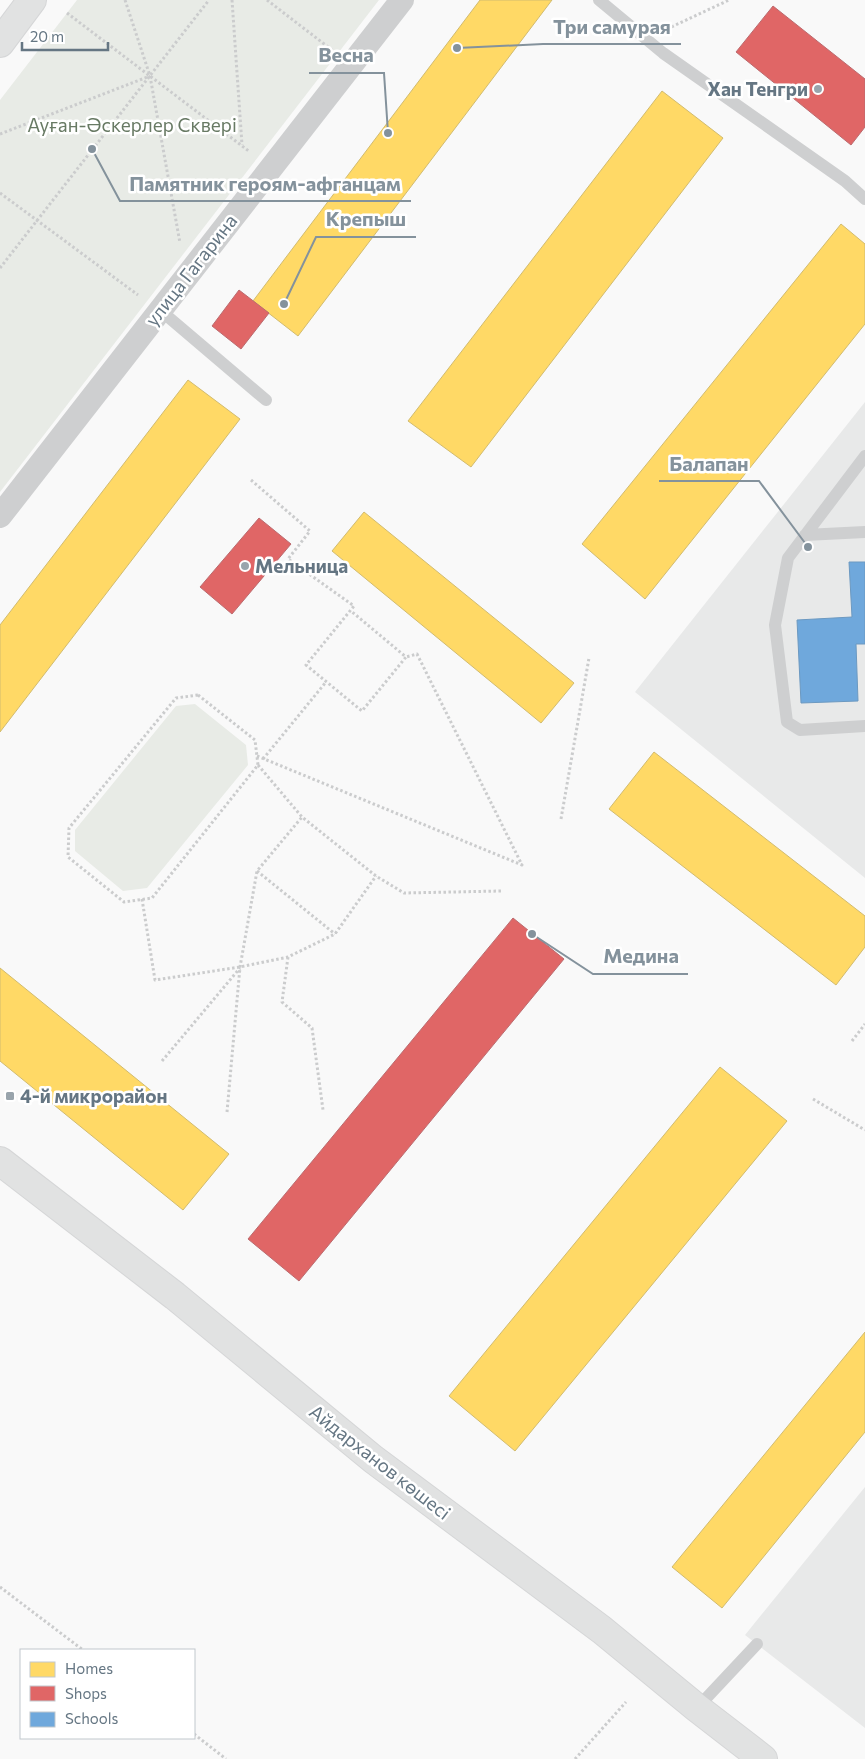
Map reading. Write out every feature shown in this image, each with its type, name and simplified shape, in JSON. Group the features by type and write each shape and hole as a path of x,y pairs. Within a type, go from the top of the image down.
{"street":[{"path":"0,43 32,0"},
{"name":"улица Гагарина","path":"0,516 402,0"},
{"name":"Айдарханов көшесі","path":"0,1161 174,1296 373,1459 602,1630 763,1759"}],"lane":[{"path":"599,0 647,39 844,181 865,199"},
{"path":"160,310 266,400"},
{"path":"865,456 788,558 775,625 786,722 800,730 865,726"},
{"path":"806,535 865,532"},
{"path":"697,1708 757,1644"}],"path":[{"path":"125,0 150,76 180,246"},
{"path":"0,268 209,0"},
{"path":"232,0 242,146"},
{"path":"267,0 337,54"},
{"path":"647,39 729,0"},
{"path":"67,13 258,158"},
{"path":"0,134 150,76"},
{"path":"0,193 139,295"},
{"path":"251,480 310,531 288,559 354,606 306,665 362,711 406,657 417,654 522,865 257,756"},
{"path":"351,611 406,657"},
{"path":"561,819 589,658"},
{"path":"263,759 326,682"},
{"path":"258,765 152,898 124,902 68,857 69,828 176,698 198,695 255,740 258,765 302,817 376,876 404,892 500,891"},
{"path":"227,1112 240,967 257,871 302,817"},
{"path":"257,871 335,934"},
{"path":"142,899 155,980 240,967 288,957 335,934 376,876"},
{"path":"288,957 282,1002 312,1028 323,1110"},
{"path":"162,1061 240,967"},
{"path":"852,1041 865,1024"},
{"path":"813,1099 865,1130"},
{"path":"0,1587 82,1649"},
{"path":"577,1758 626,1702"},
{"path":"195,1735 226,1759"}],"shaded area":[{"path":"865,402 865,878 635,692"},
{"path":"865,1487 865,1728 745,1635"}],"green space":[{"name":"Ауған-Әскерлер Сквері","path":"77,0 379,0 0,492 0,100"},
{"path":"195,704 246,745 248,765 147,888 123,891 75,851 75,830 176,706"}],"building: Homes":[{"path":"480,0 552,0 298,336 253,301"},
{"path":"662,91 723,138 471,467 408,421"},
{"path":"841,224 865,244 865,324 645,599 582,544"},
{"path":"188,380 240,419 0,732 0,625"},
{"path":"364,512 574,683 541,723 332,551"},
{"path":"654,752 865,916 865,947 836,985 609,809"},
{"path":"0,968 229,1154 183,1210 0,1061"},
{"path":"720,1067 787,1121 515,1451 449,1396"},
{"path":"865,1332 865,1432 722,1608 672,1567"}],"building: Shops":[{"path":"773,6 865,79 865,127 851,145 736,52"},
{"path":"239,290 269,313 241,349 212,326"},
{"name":"Мельница","path":"259,518 291,544 232,614 200,587"},
{"path":"513,918 564,959 299,1281 248,1239"}],"building: Schools":[{"path":"849,562 865,562 865,644 856,644 858,701 801,703 797,620 852,617"}],"place":[{"name":"Три самурая","path":"457,48"},
{"name":"Хан Тенгри","path":"818,89"},
{"name":"Весна","path":"388,133"},
{"name":"Памятник героям-афганцам","path":"92,149"},
{"name":"Крепыш","path":"284,304"},
{"name":"Балапан","path":"808,547"},
{"name":"Мельница","path":"245,566"},
{"name":"Медина","path":"532,934"},
{"name":"4-й микрорайон","path":"10,1096"}]}
